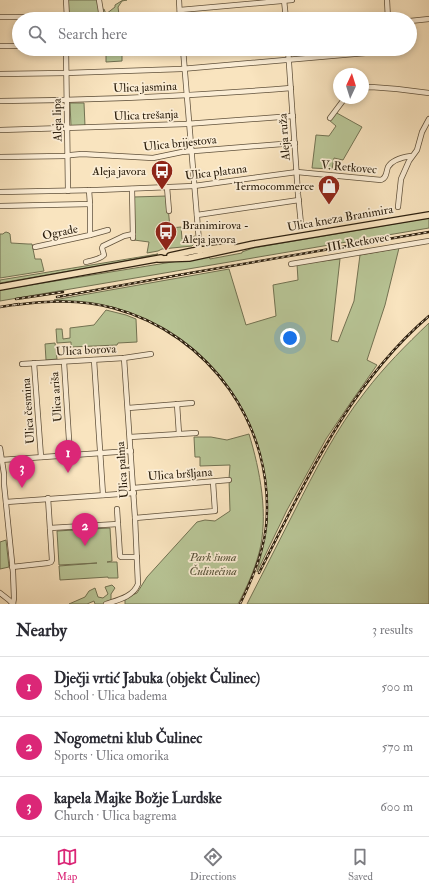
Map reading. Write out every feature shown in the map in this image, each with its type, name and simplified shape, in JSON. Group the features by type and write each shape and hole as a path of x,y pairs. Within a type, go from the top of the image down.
{"main road":[{"name":"Ulica kneza Branimira","path":"0,287 159,259 189,258 200,253 429,215"}],"street":[{"path":"66,0 67,12"},
{"path":"99,0 100,12"},
{"path":"179,0 180,10 238,2 292,0"},
{"path":"284,0 285,12"},
{"path":"387,0 388,12"},
{"path":"0,17 12,17"},
{"path":"417,20 429,19"},
{"path":"0,46 12,46"},
{"name":"Aleja lipa","path":"66,56 68,191"},
{"path":"184,56 200,253"},
{"name":"Aleja ruža","path":"289,56 301,224"},
{"path":"0,74 185,68 327,56"},
{"path":"369,87 429,93"},
{"name":"Ulica jasmina","path":"0,101 187,96 291,88"},
{"path":"330,118 340,104"},
{"name":"Ulica trešanja","path":"0,130 189,123 293,116"},
{"path":"398,206 401,179 411,156 417,150 424,127 429,119"},
{"name":"Ulica brijestova","path":"0,157 44,157 82,154 153,158 192,151 295,143"},
{"name":"V. Retkovec","path":"297,172 383,180 390,164 411,156"},
{"name":"Ulica platana","path":"0,192 194,186 297,172"},
{"path":"167,187 170,211"},
{"path":"86,262 99,259 104,255 102,246 124,236 133,236 132,189"},
{"path":"0,206 90,204 89,190"},
{"path":"197,215 299,200"},
{"name":"Ograde","path":"90,204 90,235"},
{"name":"Ograde","path":"35,247 108,230"},
{"name":"III. Retkovec","path":"291,264 429,241"},
{"name":"Ulica borova","path":"22,364 124,358 151,354"},
{"name":"Ulica palma","path":"108,604 131,594 136,589 138,584 136,518 124,358"},
{"path":"94,360 102,495"},
{"name":"Ulica ariša","path":"64,362 70,455"},
{"name":"Ulica česmina","path":"34,364 41,457"},
{"path":"128,408 192,403"},
{"path":"177,404 179,434"},
{"path":"130,437 196,434"},
{"path":"0,448 4,474 12,567 14,593 13,604"},
{"path":"1,460 131,451"},
{"name":"Ulica bršljana","path":"6,502 102,495 133,490 229,480"},
{"path":"136,518 215,511 213,482"},
{"path":"12,567 51,562 48,498"},
{"path":"117,509 120,556 137,557"},
{"path":"50,528 118,524"},
{"path":"0,593 8,598 13,604"}],"green space":[{"path":"68,0 98,0 99,12 68,12"},
{"path":"123,0 127,0 122,1 118,7 119,12 109,12 115,7 115,5"},
{"path":"106,56 122,56 122,61 106,62"},
{"path":"70,103 84,103 85,126 71,126"},
{"path":"335,112 362,127 343,160 334,158 332,169 312,168 316,135 329,136 336,126 329,120"},
{"path":"167,196 170,228 181,227 182,239 195,236 195,243 192,246 162,249 147,253 149,242 134,240 133,197"},
{"path":"429,218 429,228 0,301 0,290 209,256 210,259 242,253 253,248"},
{"path":"6,232 10,234 11,243 32,244 35,259 41,259 44,271 0,278 0,234"},
{"path":"399,248 385,305 367,360 377,365 326,439 287,510 257,572 267,521 266,483 258,448 245,414 227,384 204,358 176,335 144,318 101,304 54,300 229,269 246,325 276,316 273,285 298,280 297,264 340,259 331,340 338,342 354,301 360,255"},
{"path":"158,254 116,263 0,283 0,280"},
{"path":"106,310 136,319 137,342 118,343 117,345 71,347 71,342 57,343 56,329 62,329 63,339 70,338 70,328 94,325"},
{"path":"429,323 429,604 247,604 335,435 354,406 380,374"},
{"path":"55,343 57,359 46,360 45,344"},
{"name":"Park šuma Čulinečina","path":"249,434 260,478 263,524 262,539 257,560 238,604 125,604 125,598 137,593 147,577 197,522 205,520 215,521 230,511 230,465 200,466 200,457 195,457 194,437 211,437 227,440"},
{"path":"110,528 112,561 107,562 117,562 118,578 108,577 60,580 59,566 97,563 59,565 57,531"},
{"path":"6,540 9,567 0,569 0,542"},
{"path":"112,585 115,588 111,594 111,601 103,604 95,604 94,601 87,604 69,604 85,597 89,591 95,588 98,597 103,598 108,594 105,587"}],"railway":[{"path":"57,297 429,232"},
{"path":"16,299 63,292"},
{"path":"14,305 51,302 88,303 113,308 148,321 179,339 207,362 230,390 248,421 260,454 266,490 265,537 253,576 240,604"},
{"path":"0,307 19,304"},
{"path":"259,573 312,469 352,403 375,372 401,343 429,316"}],"place":[{"name":"Aleja javora","path":"162,190"},
{"name":"Termocommerce","path":"329,206"},
{"name":"Branimirova - Aleja javora","path":"166,252"},
{"name":"Dječji vrtić Jabuka (objekt Čulinec)","path":"68,473"},
{"name":"kapela Majke Božje Lurdske","path":"22,488"},
{"name":"Nogometni klub Čulinec","path":"85,546"}]}
